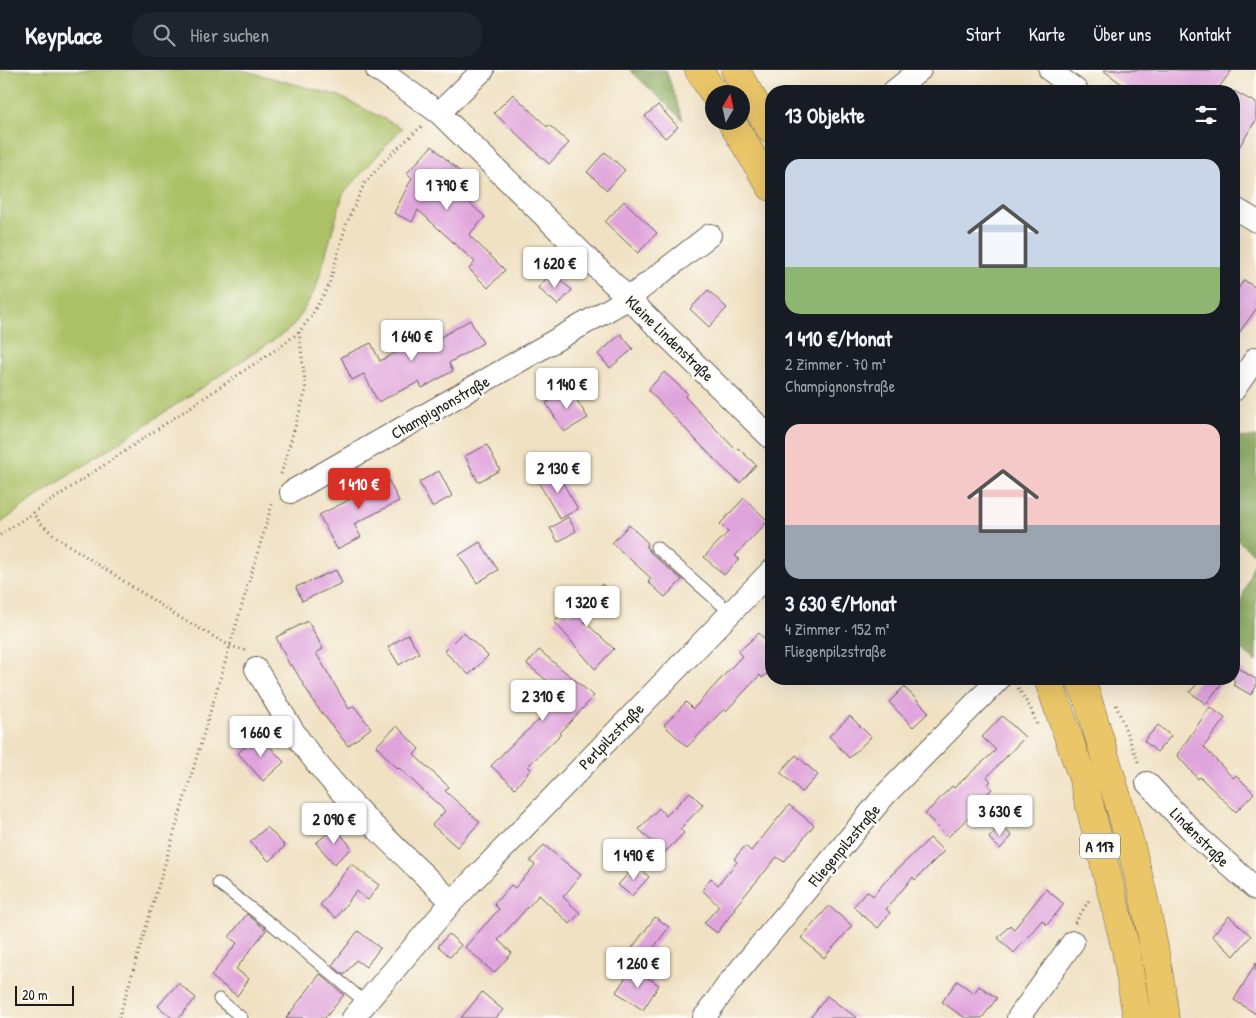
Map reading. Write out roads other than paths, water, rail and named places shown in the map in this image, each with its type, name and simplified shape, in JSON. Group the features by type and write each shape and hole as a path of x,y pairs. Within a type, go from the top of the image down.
{"highway":[{"path":"699,70 708,85"},
{"path":"735,70 765,120"},
{"path":"736,130 765,177"},
{"name":"A 117","path":"1050,685 1083,779 1126,950 1137,1018"},
{"name":"A 117","path":"1082,685 1123,816 1142,886 1162,992 1165,1018"}],"street":[{"name":"Kleine Lindenstraße","path":"377,70 439,113 765,432"},
{"path":"439,113 483,70"},
{"path":"901,85 920,70"},
{"path":"1050,70 1069,85"},
{"path":"1240,212 1256,221"},
{"name":"Champignonstraße","path":"283,488 629,298 710,234"},
{"path":"1240,381 1256,358"},
{"name":"Perlpilzstraße","path":"359,1010 452,902 765,578"},
{"path":"256,669 300,741 324,771 368,821 452,902"},
{"name":"Fliegenpilzstraße","path":"704,1018 729,983 885,796 1001,685"},
{"name":"Lindenstraße","path":"1147,783 1198,837 1256,889"},
{"path":"1018,1018 1073,942"}],"lane":[{"path":"656,547 731,613"},
{"path":"218,883 274,926 359,1010"},
{"path":"218,999 242,1018"}]}
